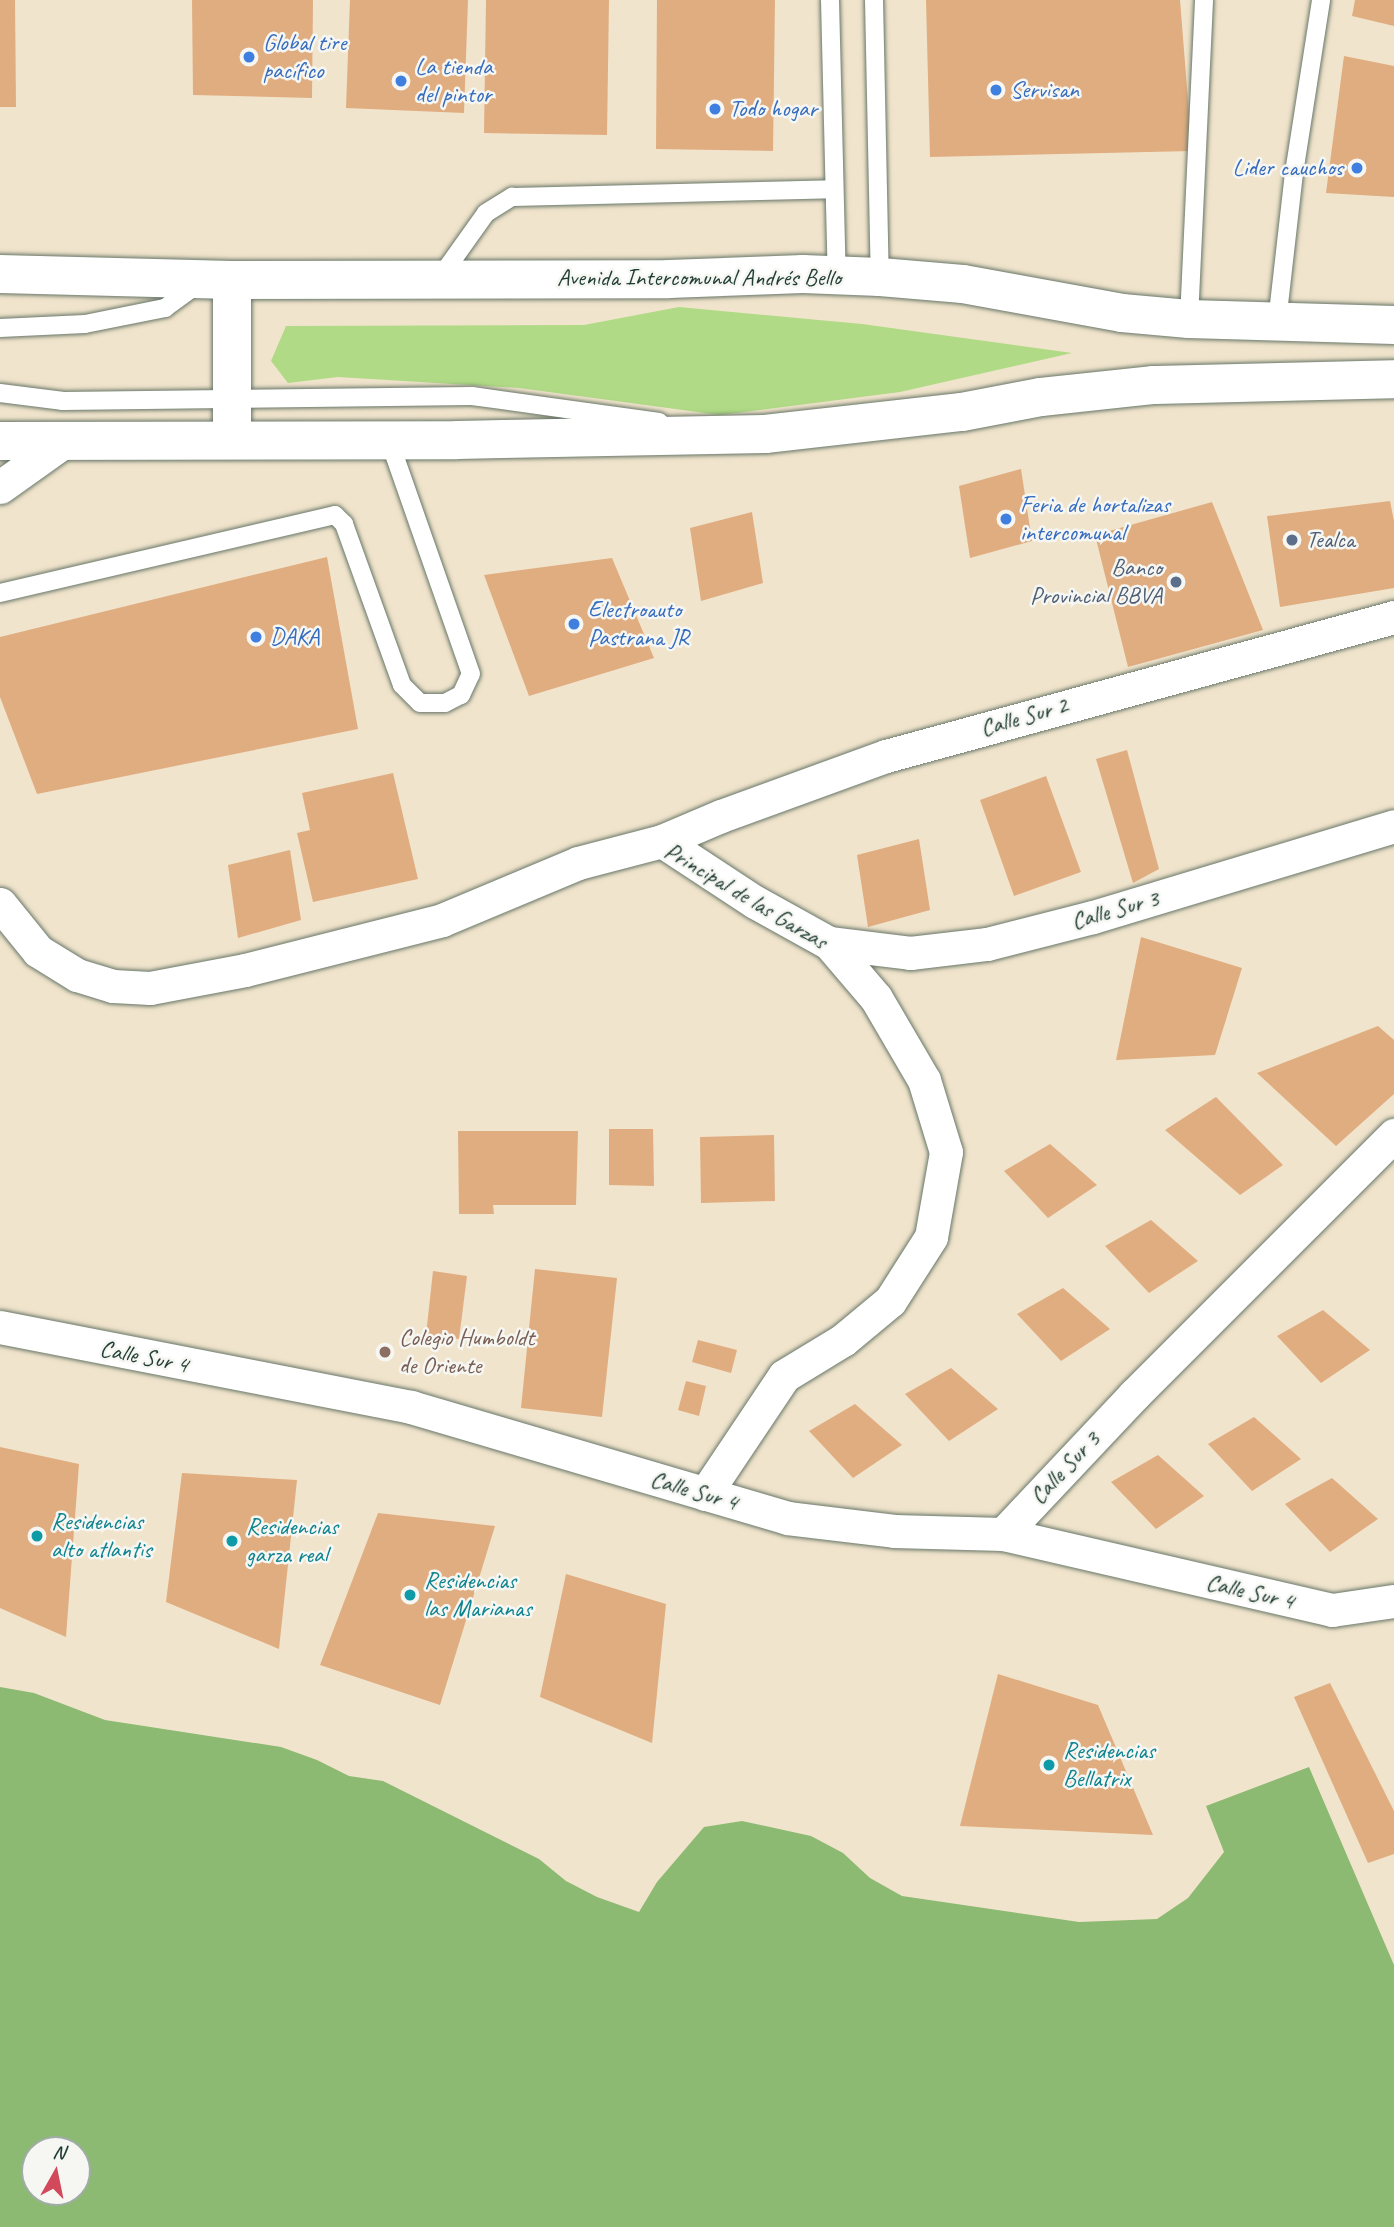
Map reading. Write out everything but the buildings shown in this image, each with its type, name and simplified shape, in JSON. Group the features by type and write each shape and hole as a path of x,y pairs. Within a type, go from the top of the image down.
{"main road":[{"name":"Avenida Intercomunal Andrés Bello","path":"0,274 218,280 669,279 803,274 880,277 963,285 1122,313 1189,319 1394,325"},
{"path":"218,280 232,399 232,439"},
{"path":"0,442 734,435 962,412 1041,397 1154,385 1394,379"}],"street":[{"path":"0,487 63,442"},
{"name":"Calle Sur 2","path":"662,841 720,816 886,756 1394,617"},
{"name":"Calle Sur 3","path":"830,943 910,953 987,944 1093,917 1394,826"},
{"name":"Principal de las Garzas","path":"0,904 38,951 77,975 113,986 150,988 245,970 442,920 578,863 662,841 755,902 830,943 876,998 924,1080 946,1152 931,1237 890,1301 843,1340 784,1376 705,1494"},
{"name":"Calle Sur 3","path":"1003,1534 1133,1395 1394,1135"},
{"name":"Calle Sur 4","path":"0,1327 411,1407 787,1518 894,1531 1003,1534 1332,1610 1394,1601"}],"lane":[{"path":"830,0 837,277"},
{"path":"874,0 880,277"},
{"path":"1189,319 1204,0"},
{"path":"1277,322 1294,173 1321,0"},
{"path":"439,279 486,213 512,197 834,188"},
{"path":"0,328 85,324 164,308 218,280"},
{"path":"0,393 63,401 472,396 616,414 734,435"},
{"path":"0,593 335,515 344,524 402,685 420,704 445,703 461,695 471,674 389,440"}],"green space":[{"path":"679,307 862,324 1072,353 900,392 720,415 519,388 338,377 288,383 271,361 286,326 584,325"},
{"path":"0,1687 34,1693 105,1720 281,1747 317,1760 349,1776 383,1781 539,1859 566,1881 597,1897 639,1912 657,1882 704,1827 742,1821 811,1836 843,1853 870,1878 902,1896 1079,1922 1157,1919 1188,1898 1224,1852 1206,1806 1309,1767 1394,1965 1394,2227 0,2227"}],"place":[{"name":"Global tire pacífico","path":"249,57"},
{"name":"La tienda del pintor","path":"401,81"},
{"name":"Servisan","path":"996,90"},
{"name":"Todo hogar","path":"715,109"},
{"name":"Lider cauchos","path":"1357,168"},
{"name":"Feria de hortalizas intercomunal","path":"1006,519"},
{"name":"Tealca","path":"1292,540"},
{"name":"Banco Provincial BBVA","path":"1176,582"},
{"name":"Electroauto Pastrana JR","path":"574,624"},
{"name":"DAKA","path":"256,637"},
{"name":"Colegio Humboldt de Oriente","path":"385,1352"},
{"name":"Residencias alto atlantis","path":"37,1536"},
{"name":"Residencias garza real","path":"232,1541"},
{"name":"Residencias las Marianas","path":"410,1595"},
{"name":"Residencias Bellatrix","path":"1049,1765"}]}
